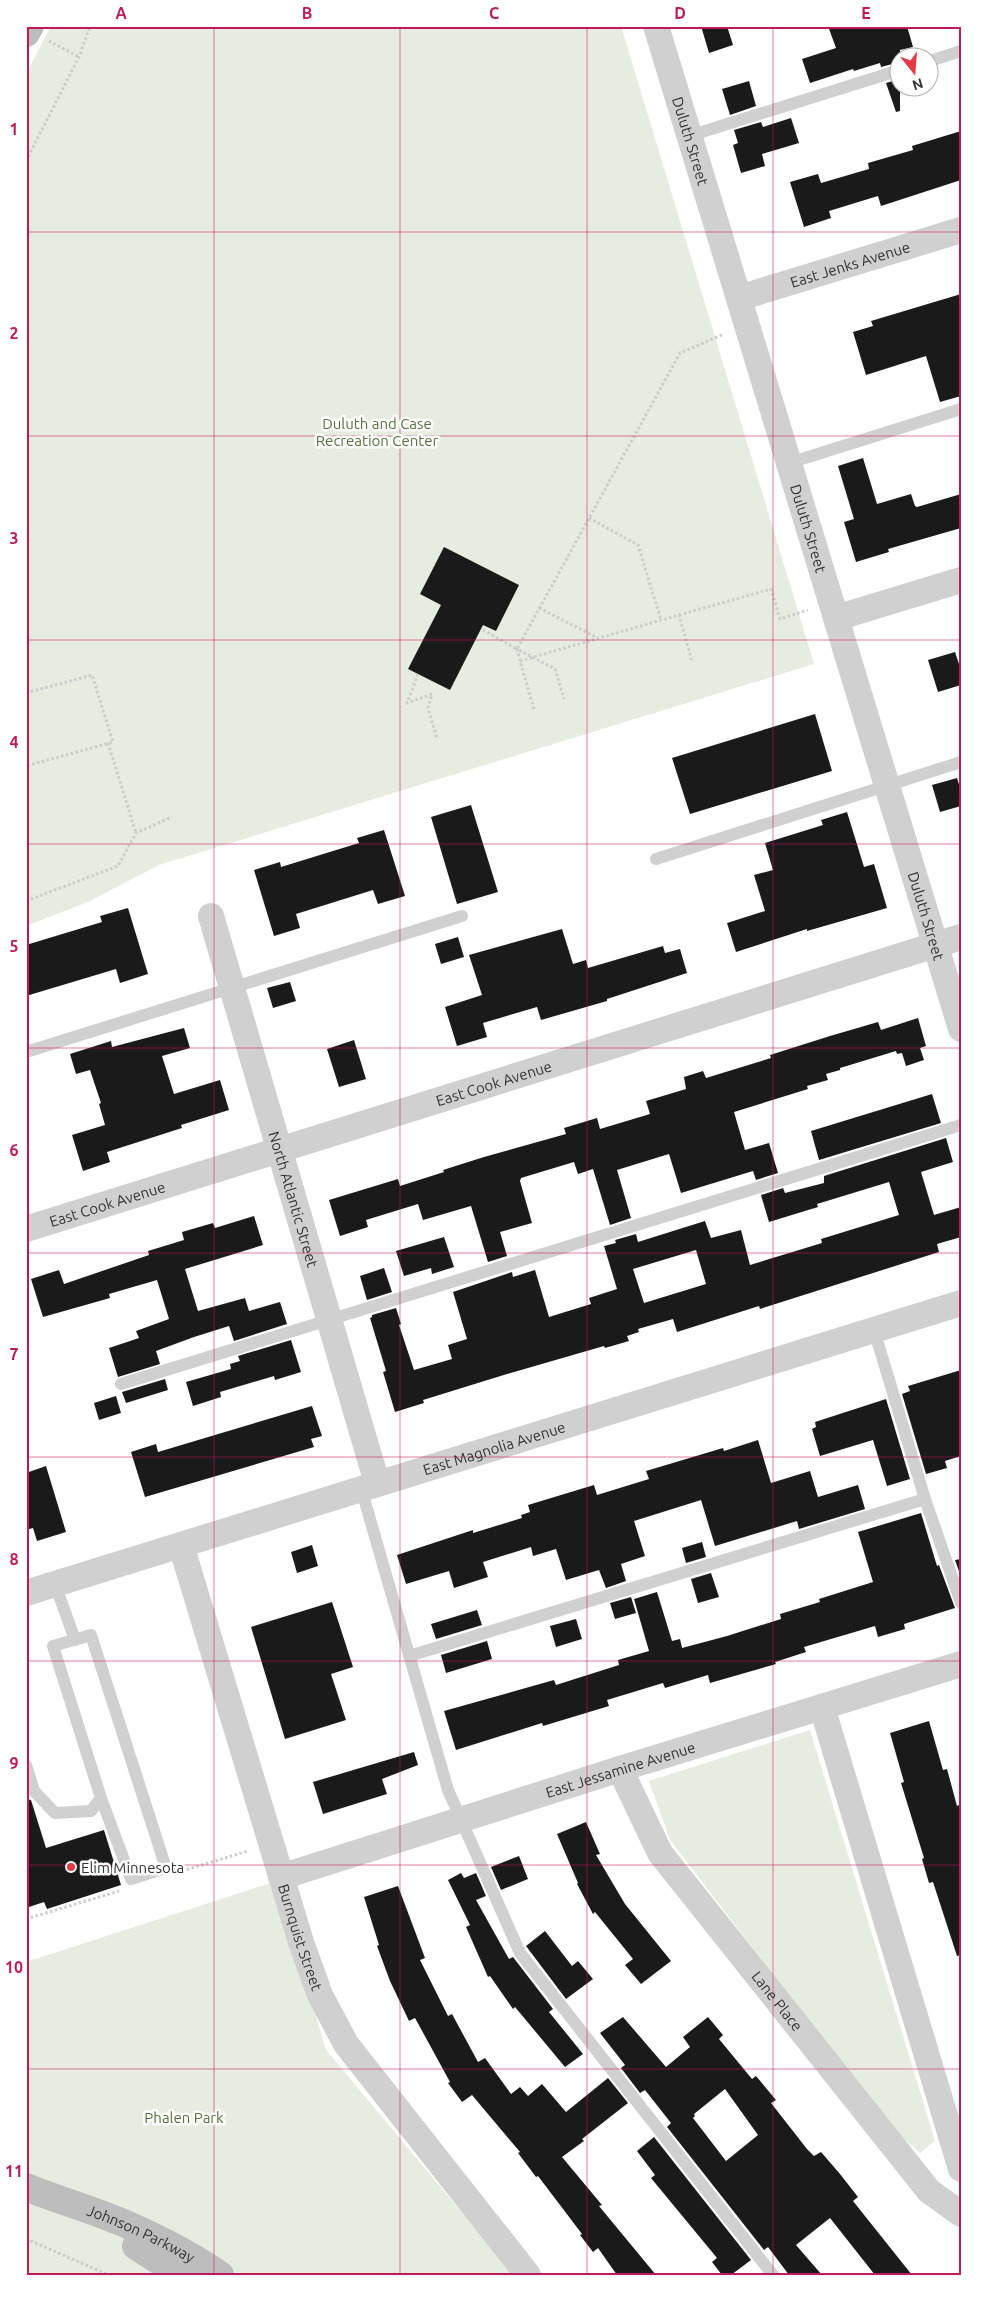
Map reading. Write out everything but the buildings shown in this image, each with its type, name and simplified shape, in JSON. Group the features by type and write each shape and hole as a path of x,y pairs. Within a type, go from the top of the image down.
{"street":[{"name":"Duluth Street","path":"656,26 961,1029"},
{"name":"East Jenks Avenue","path":"739,298 961,230"},
{"path":"836,618 961,580"},
{"name":"North Atlantic Street","path":"211,916 329,1321 369,1485"},
{"name":"East Cook Avenue","path":"26,1229 961,937"},
{"name":"East Magnolia Avenue","path":"26,1592 961,1303"},
{"name":"Burnquist Street","path":"181,1545 301,1942 320,1995 346,2044 528,2275"},
{"name":"East Jessamine Avenue","path":"282,1876 961,1664"},
{"path":"822,1707 961,2169"},
{"name":"Lane Place","path":"620,1769 660,1853 929,2191 961,2214"},
{"name":"Johnson Parkway","path":"26,2187 57,2200 127,2224 191,2255 220,2275"},
{"name":"Johnson Parkway","path":"57,2200 181,2275"}],"lane":[{"path":"940,58 961,51"},
{"path":"690,136 890,73"},
{"path":"789,463 961,409"},
{"path":"656,859 961,762"},
{"path":"26,1052 462,916"},
{"path":"121,1384 961,1125"},
{"path":"874,1330 925,1499 961,1603"},
{"path":"369,1485 409,1656 448,1790 474,1854 520,1953 772,2275"},
{"path":"409,1656 925,1499"},
{"path":"55,1584 75,1640"},
{"path":"91,1635 166,1868 131,1879 101,1798 53,1646 75,1640 91,1635"},
{"path":"26,1765 34,1791 55,1813 91,1811 101,1798"}],"path":[{"path":"26,161 79,57 90,26"},
{"path":"34,33 79,57"},
{"path":"534,709 517,649 680,353 721,335"},
{"path":"590,518 638,545 661,620"},
{"path":"520,662 771,589 780,619 808,610 810,618"},
{"path":"539,608 598,639"},
{"path":"679,615 692,661"},
{"path":"483,630 555,669 564,699"},
{"path":"418,674 407,703 432,694 428,708 437,738"},
{"path":"26,693 92,675 113,742 26,766"},
{"path":"108,743 136,833"},
{"path":"26,901 118,866 136,833 172,817"},
{"path":"26,2239 109,2275"}],"green space":[{"name":"Duluth and Case Recreation Center","path":"51,26 621,26 814,664 159,865 88,902 26,926 26,74"},
{"path":"810,1730 935,2141 920,2153 887,2124 670,1840 649,1781"},
{"name":"Phalen Park","path":"277,1881 326,2050 514,2275 26,2275 26,1962"}],"place":[{"name":"Elim Minnesota","path":"71,1867"}]}
